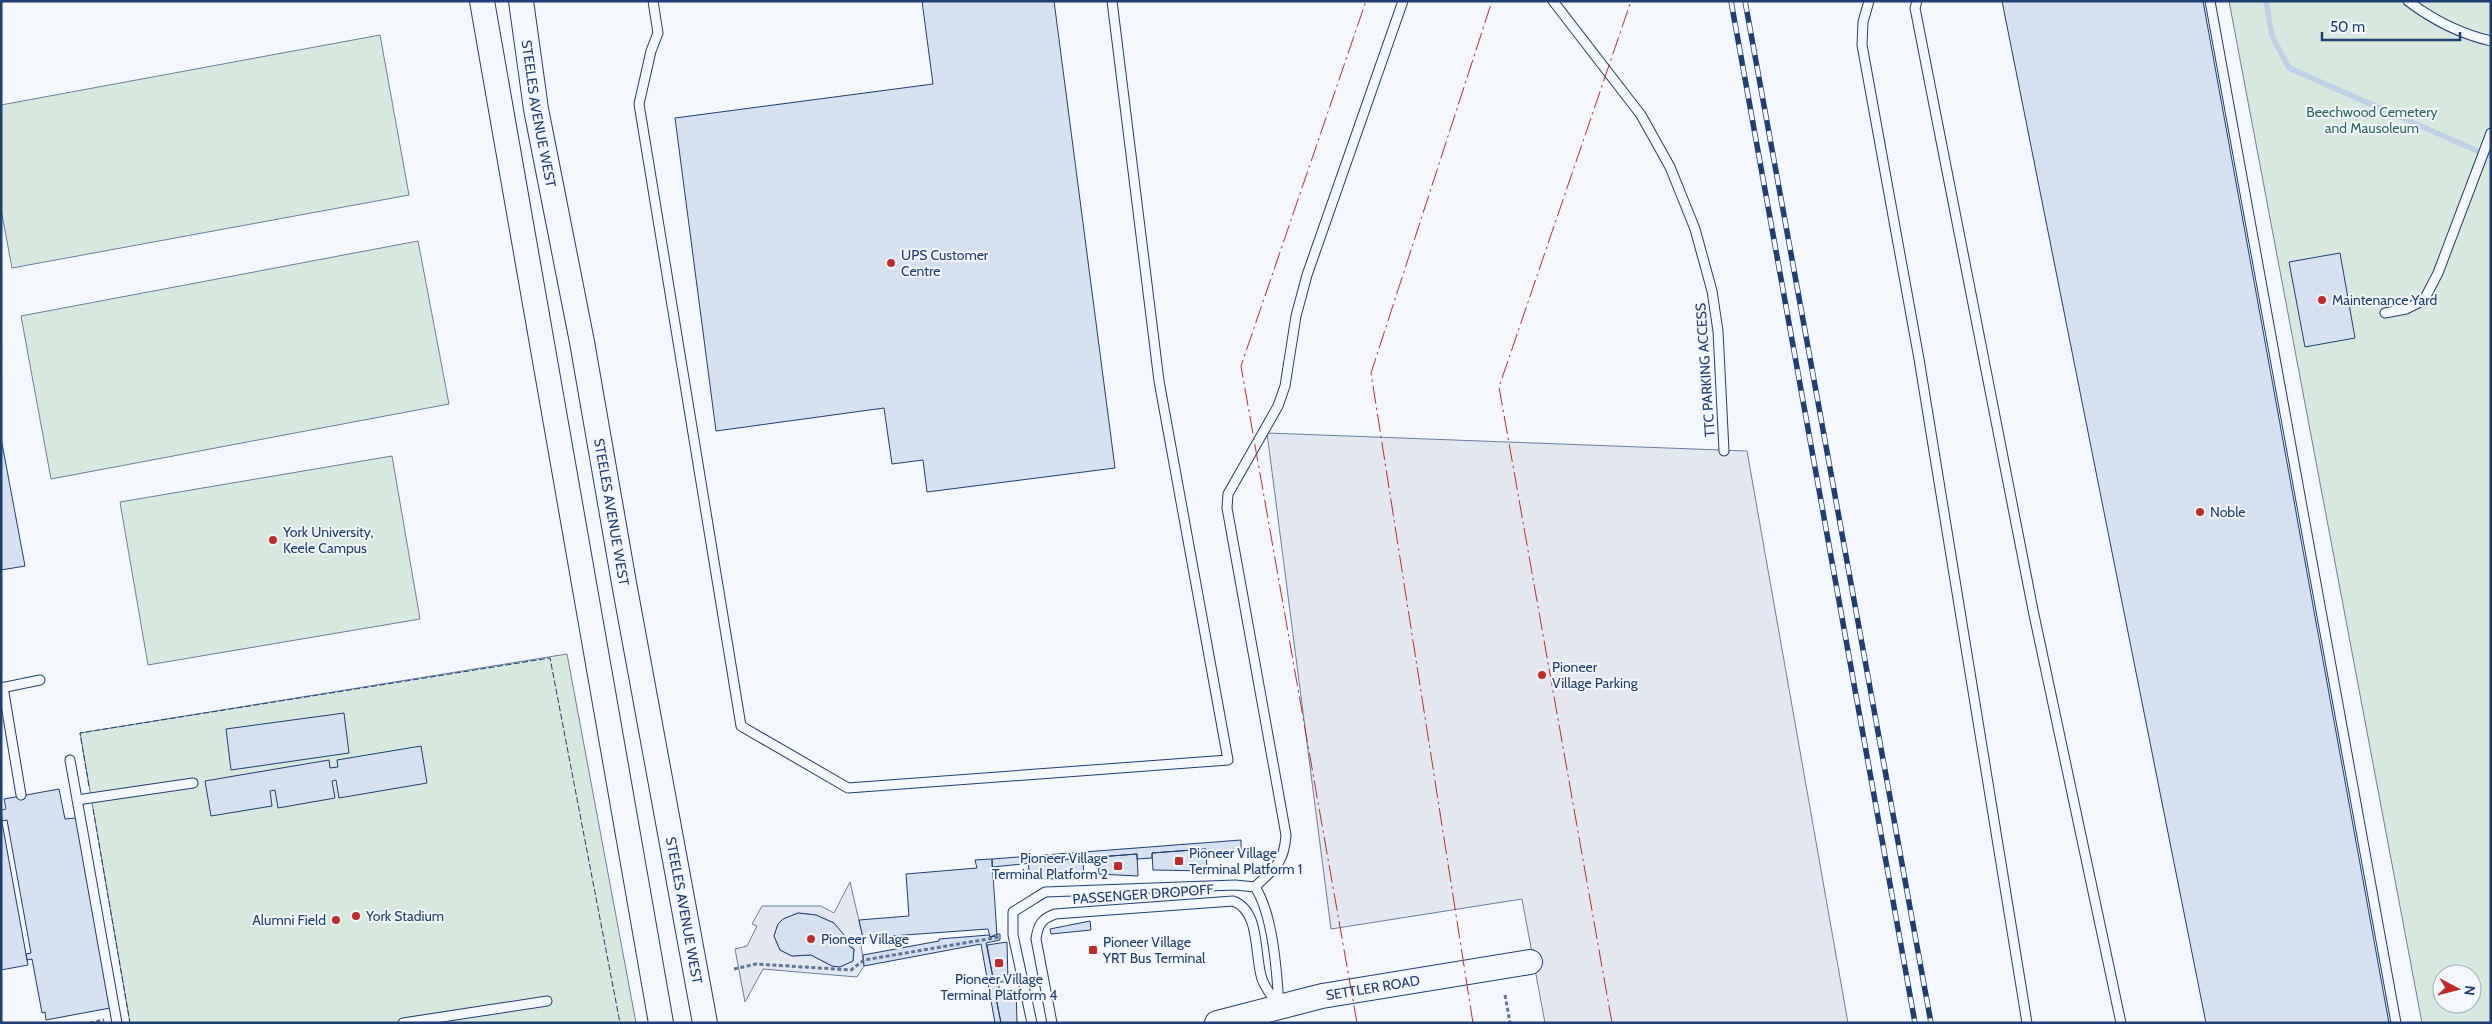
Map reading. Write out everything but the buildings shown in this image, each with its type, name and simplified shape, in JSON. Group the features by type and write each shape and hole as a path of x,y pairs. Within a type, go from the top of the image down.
{"main road":[{"path":"482,1 661,1023"},
{"name":"STEELES AVENUE WEST","path":"521,1 536,109 582,342 624,583 706,1023"},
{"name":"SETTLER ROAD","path":"1217,1023 1322,996 1530,962"}],"lane":[{"path":"653,1 658,33 651,51 639,104 741,726 848,788 1228,760 1159,381 1112,1"},
{"path":"1032,1023 1013,935 1013,912 1044,892 1235,885 1255,887 1277,866 1285,854 1286,835 1230,526 1227,508 1228,494 1280,400 1285,386 1296,316 1307,275 1403,1"},
{"name":"TTC PARKING ACCESS","path":"1553,1 1641,115 1670,167 1695,229 1712,291 1718,331 1724,451"},
{"path":"1869,1 1863,22 1862,45 1921,368 2027,1023"},
{"path":"2210,1 2396,1023"},
{"path":"2408,1 2438,21 2470,36 2491,41"},
{"path":"1915,3 2031,600 2121,1023"},
{"path":"2385,313 2406,309 2424,300 2438,273 2491,133"},
{"path":"21,795 2,688 40,680"},
{"path":"70,760 117,1023"},
{"path":"77,800 193,783"},
{"path":"1255,887 1264,903 1278,977 1279,1006"},
{"name":"PASSENGER DROPOFF","path":"1052,1023 1036,939 1038,928 1043,919 1055,914 1233,901 1241,904 1250,916 1262,980 1279,1006"},
{"path":"403,1023 547,1001"}],"path":[{"path":"734,969 756,964 851,970 864,960 1013,935"},
{"path":"1505,995 1510,1023"}],"green space":[{"name":"Beechwood Cemetery and Mausoleum","path":"2229,1 2491,1 2491,1023 2422,1023"},
{"path":"380,35 409,195 12,268 1,209 1,105"},
{"path":"418,241 449,404 51,479 21,316"},
{"path":"392,456 420,619 148,665 120,502"},
{"name":"York Stadium","path":"567,654 636,1023 130,1023 80,733"}],"shaded area":[{"name":"Pioneer Village Parking","path":"1267,433 1747,451 1848,1023 1545,1023 1522,899 1331,929"},
{"path":"850,882 863,938 861,945 864,966 857,977 763,969 745,1002 735,949 747,946 757,926 752,924 762,906 821,906 834,913","holes":["798,913 816,915 834,923 854,949 853,961 840,967 832,966 811,955 792,956 780,950 774,936 778,924 783,919"]}],"waterway":[{"path":"2266,1 2272,36 2289,68 2491,157"}],"railway":[{"path":"1731,1 1915,1023"},
{"path":"1745,1 1931,1023"}],"fence":[{"path":"89,786 80,733 550,658 620,1023"},
{"path":"93,809 130,1023"}],"power":[{"path":"1357,1023 1241,366 1366,1"},
{"path":"1473,1023 1371,373 1492,1"},
{"path":"1612,1023 1499,387 1631,1"}],"place":[{"name":"UPS Customer Centre","path":"891,263"},
{"name":"Maintenance Yard","path":"2322,300"},
{"name":"Noble","path":"2200,512"},
{"name":"York University, Keele Campus","path":"273,540"},
{"name":"Pioneer Village Parking","path":"1542,675"},
{"name":"Pioneer Village Terminal Platform 1","path":"1179,861"},
{"name":"Pioneer Village Terminal Platform 2","path":"1118,866"},
{"name":"York Stadium","path":"356,916"},
{"name":"Alumni Field","path":"336,920"},
{"name":"Pioneer Village","path":"811,939"},
{"name":"Pioneer Village YRT Bus Terminal","path":"1093,950"},
{"name":"Pioneer Village Terminal Platform 4","path":"999,963"}]}
